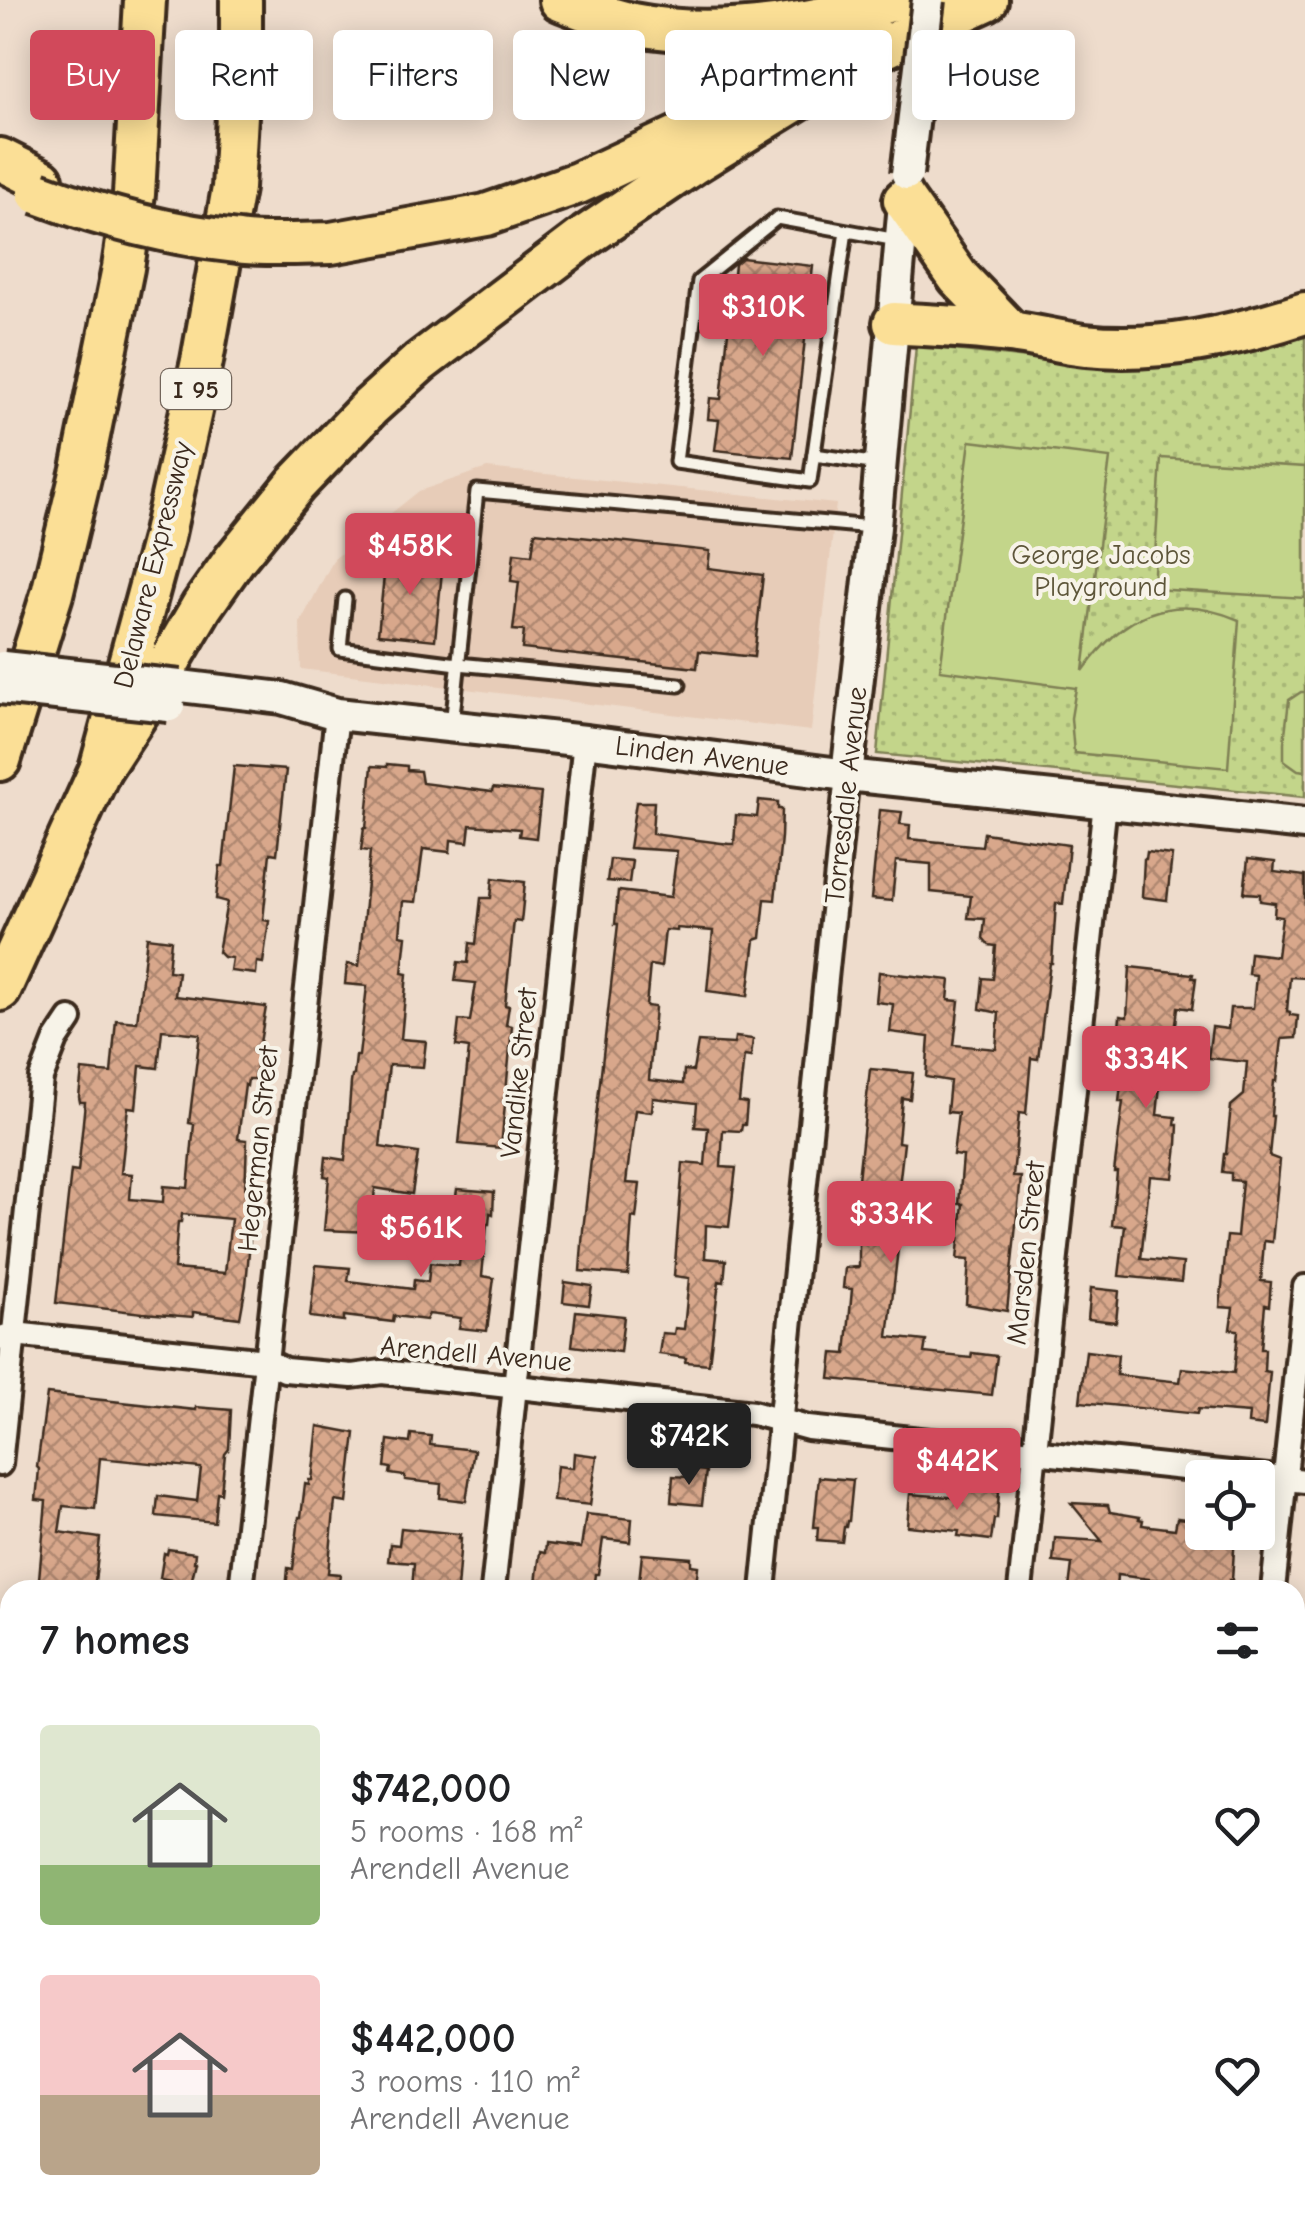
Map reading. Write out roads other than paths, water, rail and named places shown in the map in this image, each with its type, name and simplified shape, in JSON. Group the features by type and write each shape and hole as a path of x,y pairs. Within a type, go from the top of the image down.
{"highway":[{"path":"0,760 52,594 123,268 134,194 144,0"},
{"name":"Delaware Expressway","path":"0,990 100,770 162,538 202,361 233,188 241,0"},
{"path":"560,0 633,24 682,30 750,30 814,20 894,0"},
{"path":"0,176 40,187 98,214 239,243 342,221 474,203 541,179 930,0"},
{"path":"892,45 986,0"},
{"path":"294,233 331,243 486,215 578,183 715,120"},
{"path":"100,770 235,559 296,484 370,406 420,362 586,236 764,120"},
{"path":"0,159 40,187"},
{"path":"905,187 958,277 1011,332"},
{"path":"894,324 1011,332 1087,345 1137,346 1199,341 1305,313"}],"street":[{"name":"Torresdale Avenue","path":"763,1580 875,527 905,187 930,0"},
{"name":"Linden Avenue","path":"1,674 175,696 282,698 337,714 585,741 847,776 1305,824"},
{"name":"Hegerman Street","path":"242,1580 337,714"},
{"name":"Vandike Street","path":"494,1580 585,741"},
{"name":"Marsden Street","path":"1021,1580 1105,803"},
{"path":"0,1464 7,1336 41,1078 56,1040 70,1019"},
{"path":"1274,1580 1295,1480 1305,1287"},
{"name":"Arendell Avenue","path":"7,1336 266,1360 285,1370 352,1376 382,1372 515,1386 753,1413 808,1428 1295,1480"}],"lane":[{"path":"846,231 810,481 676,462 699,281 777,218 901,241"},
{"path":"814,455 881,464"},
{"path":"451,727 476,490 875,527"},
{"path":"345,600 340,649 679,685"}],"park label":[{"name":"George Jacobs Playground","path":"1101,571"}]}
